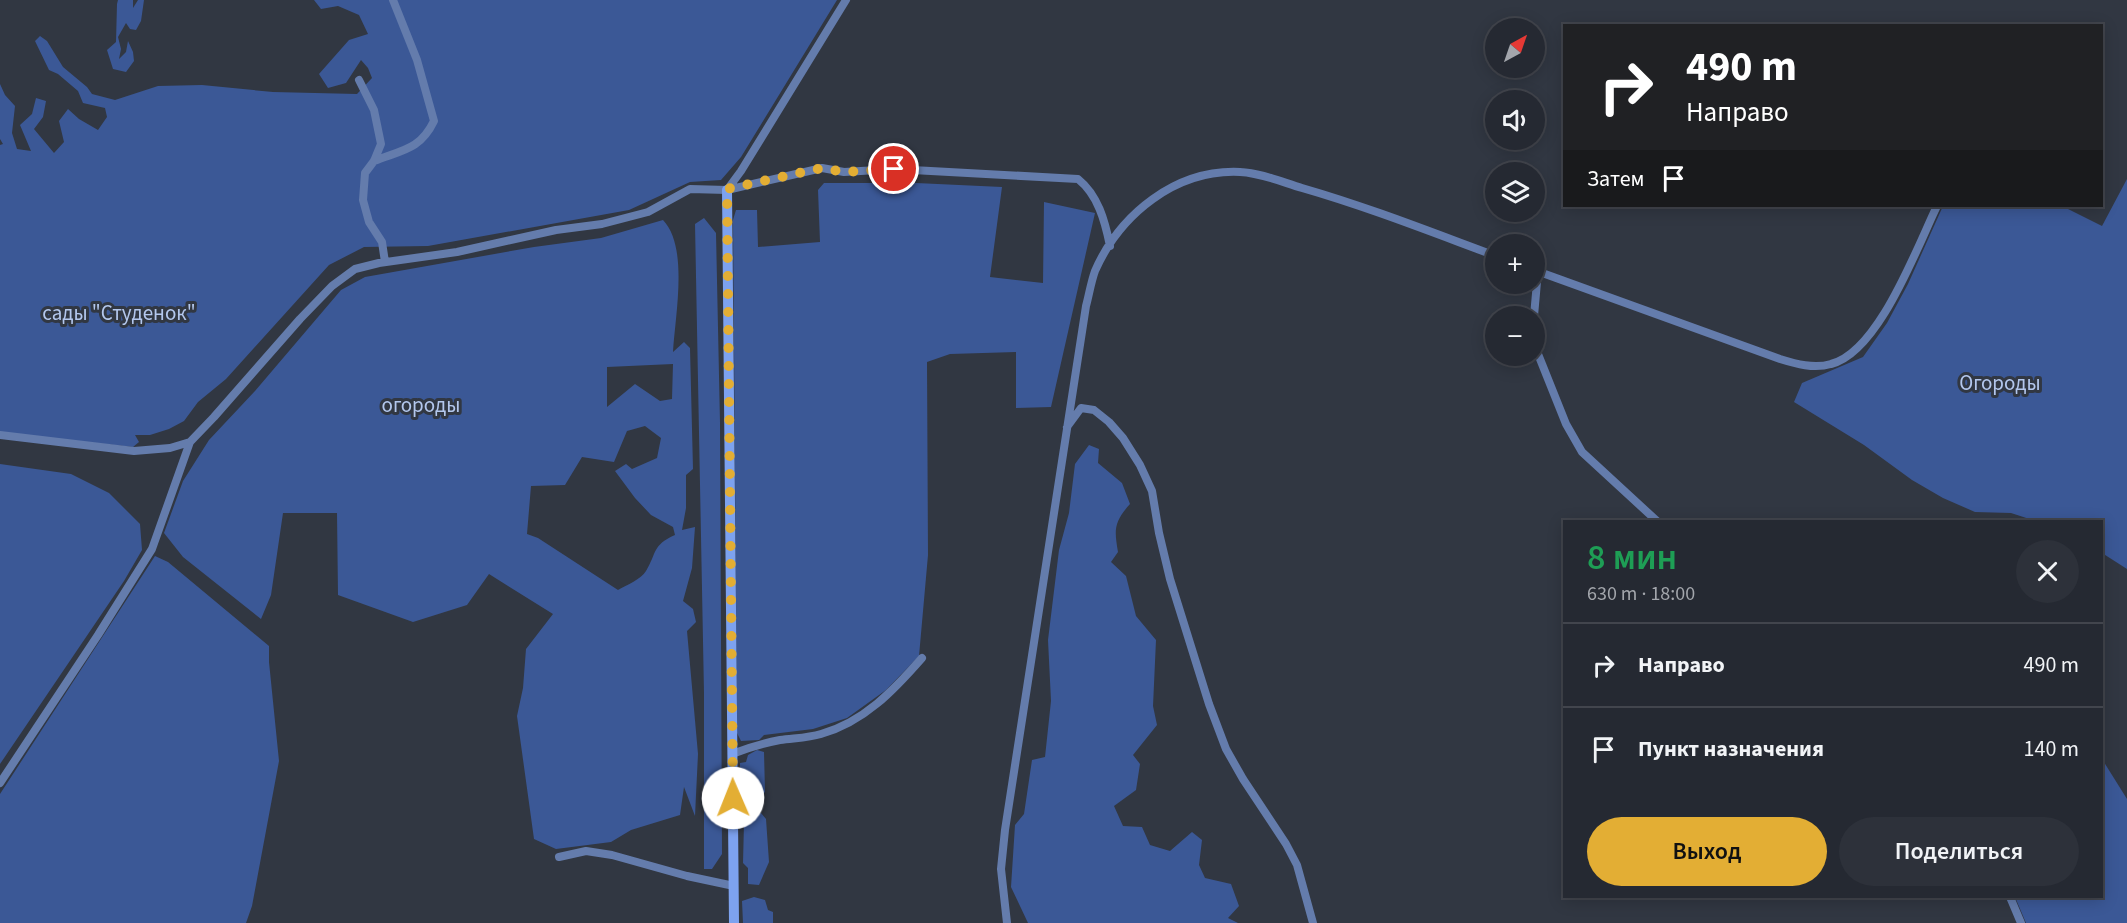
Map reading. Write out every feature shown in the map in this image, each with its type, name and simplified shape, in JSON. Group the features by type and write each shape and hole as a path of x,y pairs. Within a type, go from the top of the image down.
{"street":[{"path":"374,160 400,153 416,144 428,134 434,121 417,60 393,0"},
{"path":"734,923 727,189 741,171 846,0"},
{"path":"359,80 374,110 381,144 365,173 363,200 369,222 382,242 385,262"},
{"path":"0,783 99,635 152,549 190,442 332,286 355,269 385,262 457,252 556,230 602,224 648,212 690,189 727,189 822,168 844,172 894,169 1078,179 1088,187 1097,204 1106,225 1110,246"},
{"path":"1007,923 1001,869 1004,839 1066,428 1086,306 1094,273 1110,246 1136,212 1156,196 1202,175 1243,172 1335,197 1485,252"},
{"path":"1545,274 1780,359 1803,365 1833,364 1851,353 1879,323 1902,281 1937,207"},
{"path":"1543,366 1566,424 1582,452 1656,520"},
{"path":"1066,428 1081,408 1094,410 1123,438 1140,465 1152,491 1170,579 1209,704 1226,749 1297,865 1313,923"},
{"path":"0,435 134,451 170,448 190,442"},
{"path":"732,754 778,740 821,734 853,721 874,707 904,680 922,658"},
{"path":"559,857 586,851 612,855 687,876 734,886"},
{"path":"2010,898 2021,923"}],"green space":[{"path":"118,0 133,0 133,8 138,0 144,0 141,21 136,30 130,29 126,23 118,37 121,49 119,59 126,52 128,41 133,52 134,61 126,72 113,69 107,50 116,42"},
{"name":"сады \"Студенок\"","path":"314,0 837,0 741,157 721,180 690,182 629,210 428,246 364,247 329,265 226,379 198,402 184,421 150,435 135,435 139,442 133,447 0,433 0,145 3,144 0,139 0,84 5,95 15,106 12,133 17,149 31,151 20,125 32,114 36,98 46,101 43,117 34,129 54,153 64,142 59,121 68,109 79,119 98,130 107,117 105,108 83,103 78,91 58,74 49,70 35,41 40,36 47,41 63,67 92,94 115,100 158,86 202,85 273,92 357,94 372,78 368,68 361,60 346,83 328,88 319,74 349,40 368,34 359,15 338,6 321,9"},
{"name":"Огороды","path":"2127,179 2127,569 2103,554 2103,520 2033,520 2011,513 1975,512 1943,498 1912,480 1864,445 1794,402 1802,383 1863,357 1887,323 1908,284 1943,207 2064,207 2102,226"},
{"path":"824,183 916,183 1002,187 990,277 1043,283 1044,202 1095,213 1051,407 1016,408 1016,352 950,354 927,362 928,555 919,656 886,690 847,718 813,729 764,735 759,740 741,741 737,733 733,220 736,210 757,210 758,247 820,242 818,190"},
{"path":"704,218 716,233 720,422 722,854 712,869 704,869 704,693 695,224"},
{"name":"огороды","path":"663,220 671,232 676,247 678,302 673,352 684,342 690,348 693,469 686,475 686,508 682,530 695,527 692,568 683,601 693,609 696,622 687,631 698,754 695,816 684,787 680,815 631,830 611,842 556,849 534,839 517,716 523,688 526,649 553,614 489,574 467,605 413,622 338,595 337,513 283,513 271,595 261,619 183,557 164,533 183,481 209,440 255,391 341,290 365,277 534,247 601,238","holes":["673,364 672,399 660,401 635,384 607,407 607,367","645,426 661,438 657,458 632,469 626,464 615,471 651,515 673,527 675,535 662,542 644,574 618,590 538,538 527,534 531,486 565,485 582,457 614,462 627,431"]},
{"path":"1089,445 1099,449 1098,463 1122,483 1130,504 1116,526 1118,552 1111,562 1126,576 1136,616 1156,640 1153,706 1157,725 1133,755 1140,764 1136,790 1114,806 1123,826 1142,827 1150,845 1170,851 1192,832 1202,840 1199,865 1205,878 1231,884 1239,906 1228,918 1238,923 1028,923 1011,887 1015,825 1024,814 1032,760 1045,757 1051,701 1048,640 1059,550 1069,513 1075,464"},
{"path":"0,464 71,474 109,493 140,524 142,550 124,581 0,764"},
{"path":"155,556 168,562 269,646 279,761 252,906 246,923 0,923 0,794"},
{"path":"757,750 764,752 765,792 751,806 740,794 740,763 746,762 748,755"},
{"path":"2103,761 2127,799 2127,923 2026,923 2015,898 2103,898"},
{"path":"761,813 766,819 769,862 759,885 748,884 748,868 743,863 744,823"},
{"path":"754,897 765,900 768,910 773,912 773,923 743,923 742,901"}],"route":[{"path":"733,798 727,189 822,168 844,172 894,169"}]}
